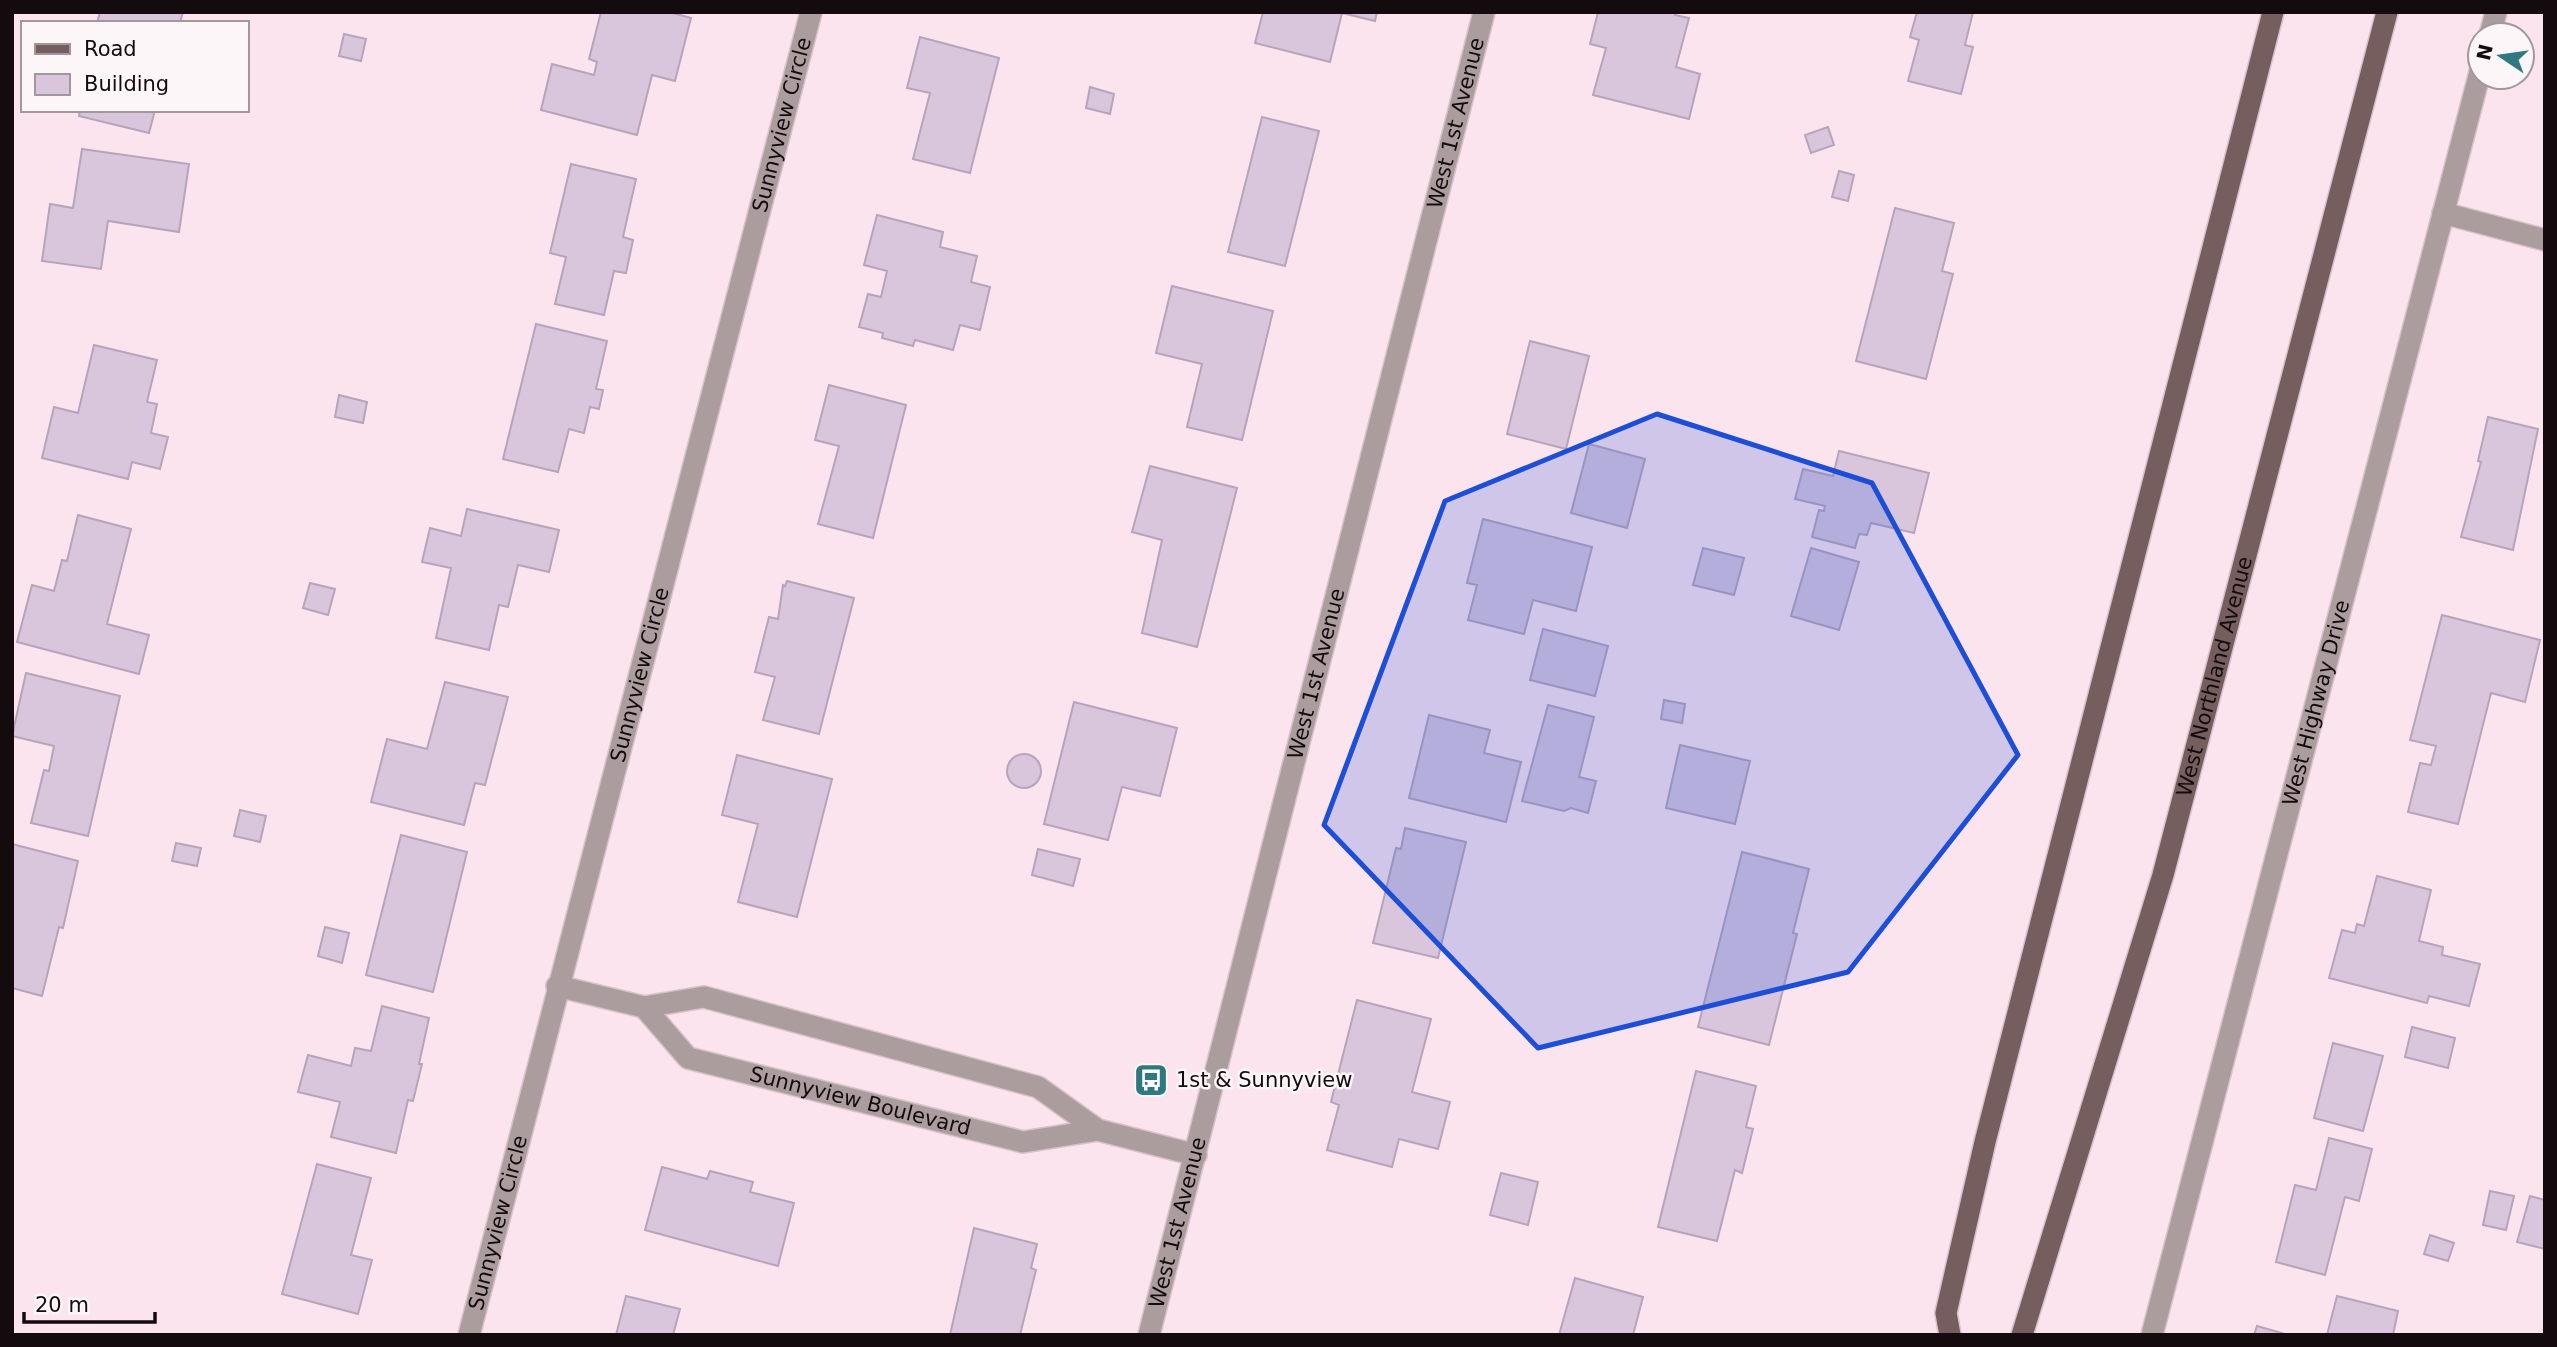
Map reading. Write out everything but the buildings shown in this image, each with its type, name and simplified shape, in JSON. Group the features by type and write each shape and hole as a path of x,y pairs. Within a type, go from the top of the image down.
{"main road":[{"path":"1950,1335 1946,1312 1988,1128 2273,12"},
{"name":"West Northland Avenue","path":"2022,1335 2163,876 2387,12"}],"street":[{"name":"Sunnyview Circle","path":"469,1335 557,986 811,12"},
{"name":"West 1st Avenue","path":"1149,1335 1484,12"},
{"name":"West Highway Drive","path":"2152,1335 2475,91"},
{"path":"2443,213 2545,240"},
{"name":"Sunnyview Boulevard","path":"557,986 644,1007 704,997 1038,1087 1098,1130 1196,1155"},
{"name":"Sunnyview Boulevard","path":"644,1007 688,1058 1023,1142 1098,1130"}],"highlighted area":[{"path":"1657,414 1872,483 2018,755 1848,972 1538,1048 1324,825 1445,501"}],"place":[{"name":"1st & Sunnyview","path":"1151,1080"}]}
